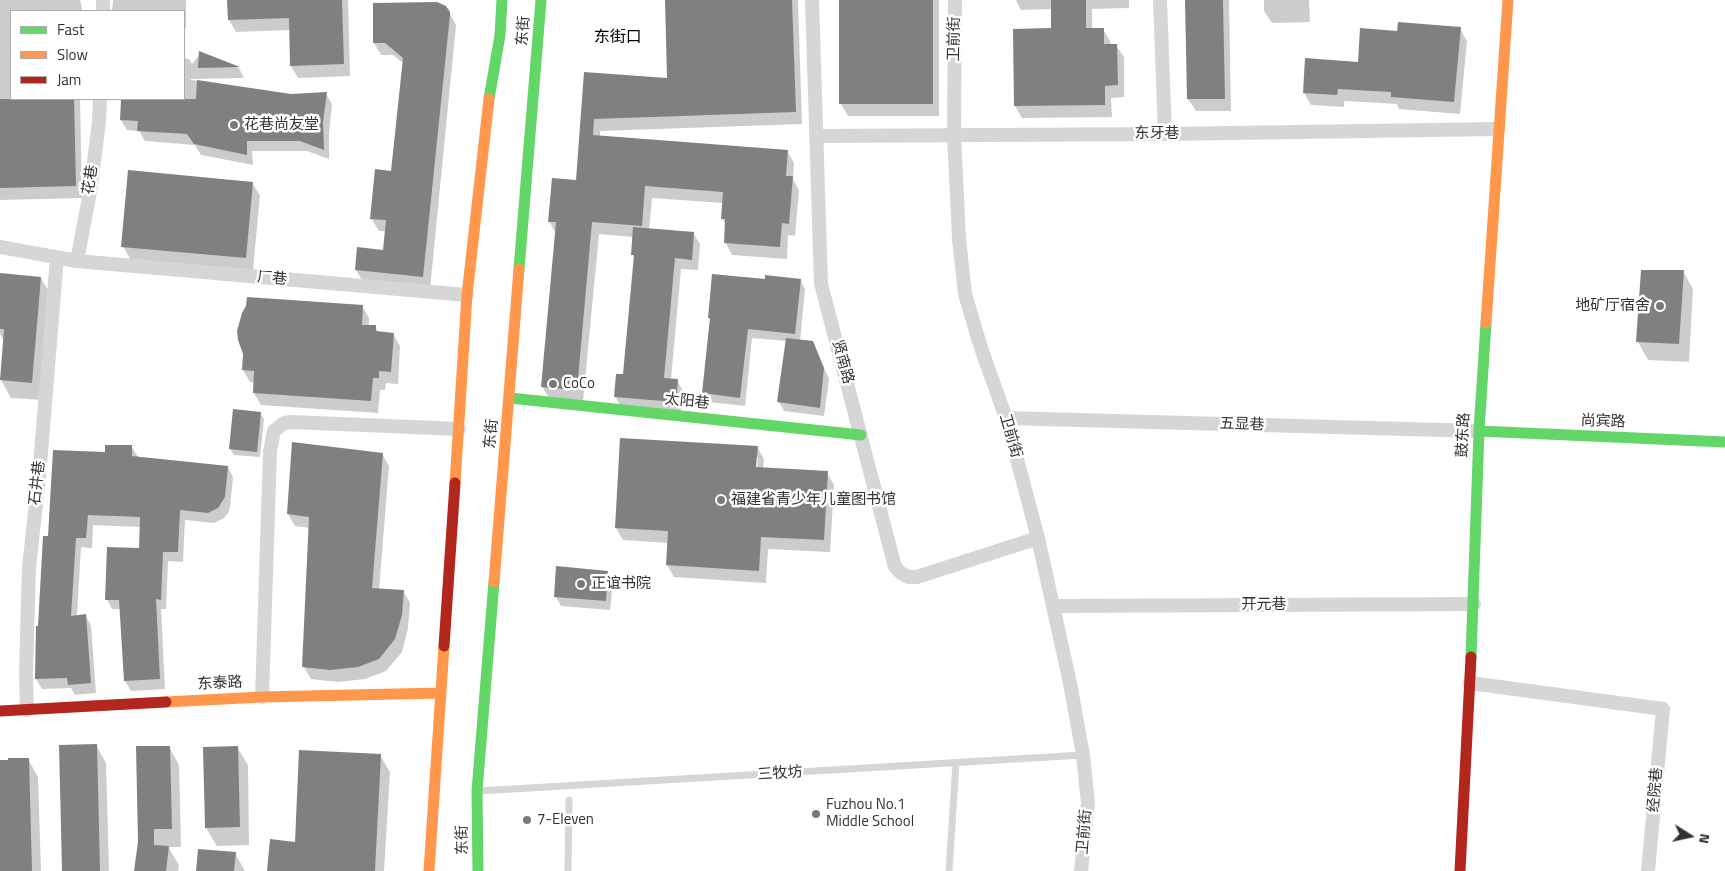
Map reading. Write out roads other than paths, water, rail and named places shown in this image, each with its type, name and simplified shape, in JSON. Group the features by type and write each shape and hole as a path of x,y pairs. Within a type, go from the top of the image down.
{"street":[{"name":"东街","path":"429,871 467,295 489,102 500,35 502,0"},
{"name":"东街","path":"478,871 477,790 541,0"},
{"name":"贤南路","path":"812,0 821,284 895,567 908,577 917,577 1038,538"},
{"name":"卫前街","path":"955,0 954,134 959,239 965,294 981,348 1006,418 1038,538 1070,683 1083,755 1088,802 1081,871"},
{"path":"1160,0 1165,134"},
{"name":"鼓东路","path":"1460,871 1474,604 1479,431 1508,0"},
{"path":"490,9 500,35"},
{"name":"花巷","path":"77,261 90,192 100,100"},
{"name":"东牙巷","path":"816,136 1165,134 1498,129"},
{"name":"厂巷","path":"0,247 77,261 467,295"},
{"name":"石井巷","path":"27,710 26,673 29,567 57,257"},
{"name":"太阳巷","path":"510,398 861,435"},
{"name":"五显巷","path":"1006,418 1479,431"},
{"path":"262,697 270,451 274,431 284,423 291,422 459,429"},
{"name":"尚宾路","path":"1479,431 1725,442"},
{"name":"开元巷","path":"1054,606 1474,604"},
{"name":"经院巷","path":"1470,683 1663,709 1648,871"},
{"name":"东泰路","path":"0,711 262,697 441,693"}],"lane":[{"name":"三牧坊","path":"477,790 513,790 1083,755"},
{"path":"949,871 956,762"},
{"path":"568,871 569,800"}],"place":[{"name":"花巷尚友堂","path":"234,125"},
{"name":"地矿厅宿舍","path":"1660,306"},
{"name":"CoCo","path":"553,384"},
{"name":"福建省青少年儿童图书馆","path":"721,500"},
{"name":"正谊书院","path":"581,584"},
{"name":"Fuzhou No.1 Middle School","path":"816,814"},
{"name":"7-Eleven","path":"527,820"}],"district":[{"name":"东街口","path":"618,38"}]}
